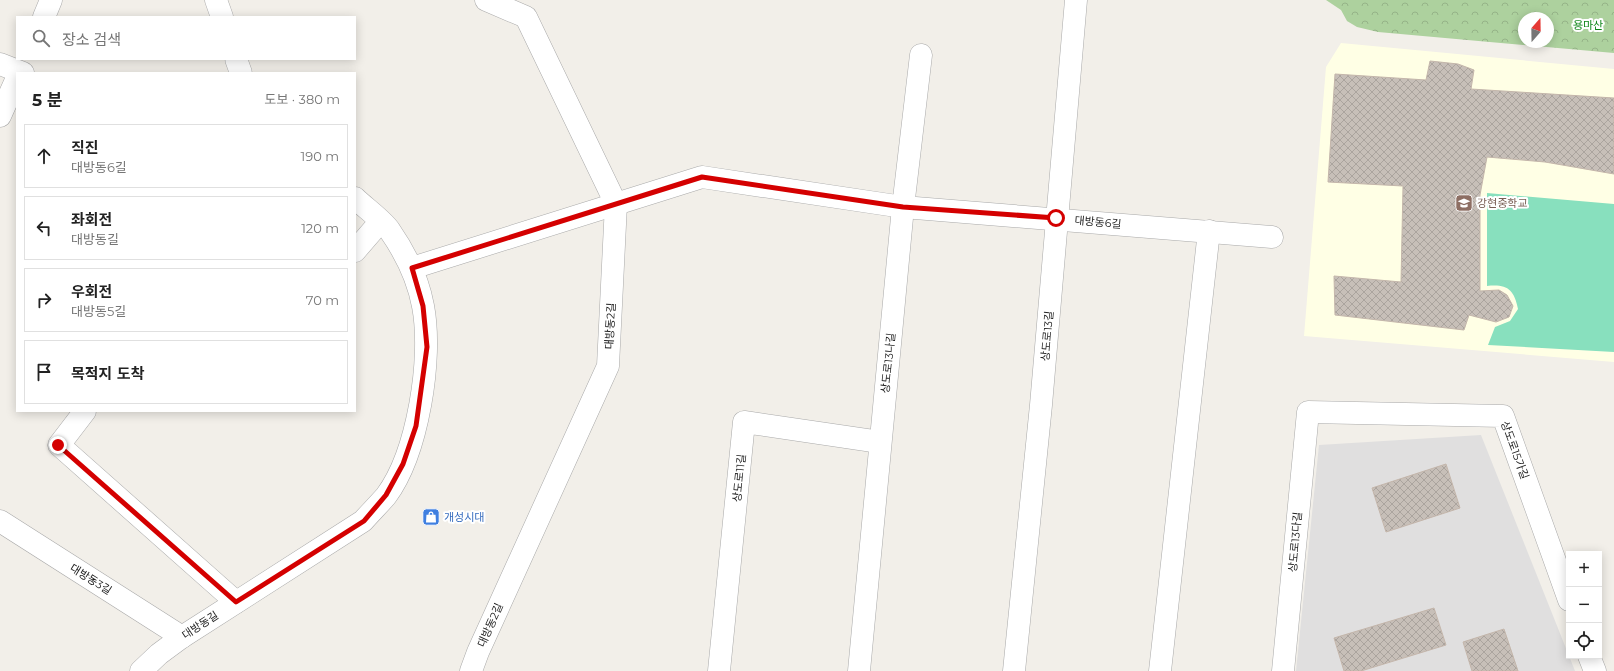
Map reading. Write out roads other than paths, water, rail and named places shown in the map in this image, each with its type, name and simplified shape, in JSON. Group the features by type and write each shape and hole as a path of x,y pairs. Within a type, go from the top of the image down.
{"street":[{"path":"44,16 52,0"},
{"path":"216,0 222,16"},
{"name":"대방동2길","path":"471,671 478,652 608,366 616,204 526,17 486,0"},
{"name":"상도로13길","path":"1014,671 1041,406 1056,218 1076,0"},
{"name":"상도로13나길","path":"859,671 903,207 921,55"},
{"path":"236,60 241,72"},
{"path":"0,116 16,73"},
{"name":"대방동6길","path":"412,268 702,177 903,207 1272,236"},
{"name":"대방동길","path":"141,671 159,654 182,637 364,521 386,495 403,464 416,426 427,347 423,306 412,268 390,230 356,199"},
{"path":"356,250 380,222"},
{"path":"1160,671 1209,231"},
{"path":"84,412 58,445 236,602"},
{"name":"상도로15가길","path":"1308,412 1502,416 1566,592"},
{"name":"상도로13다길","path":"1283,671 1308,412"},
{"name":"상도로11길","path":"719,671 744,422 880,442"},
{"name":"대방동3길","path":"0,521 182,637"},
{"path":"1590,659 1595,671"}],"place":[{"name":"강현중학교","path":"1464,203"},
{"name":"개성시대","path":"431,517"}],"park label":[{"name":"용마산","path":"1588,25"}]}
